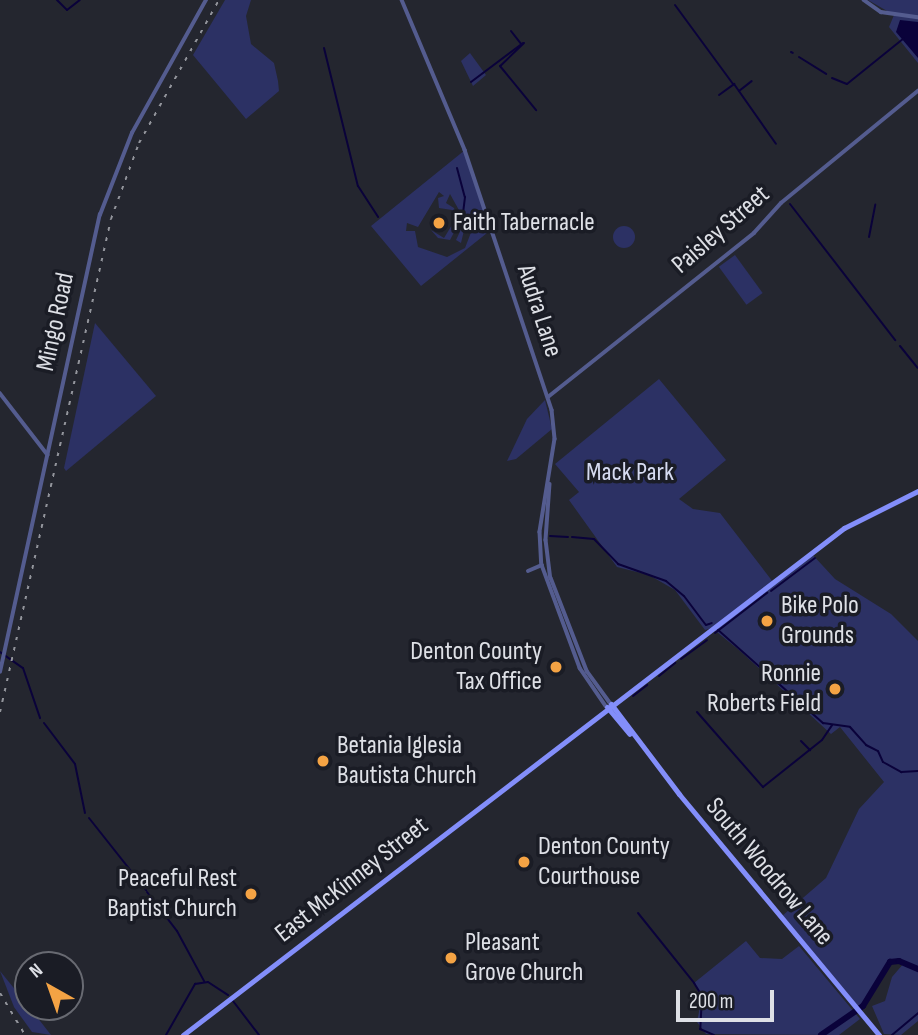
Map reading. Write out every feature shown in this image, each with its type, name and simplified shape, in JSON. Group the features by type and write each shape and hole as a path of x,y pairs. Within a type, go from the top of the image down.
{"main road":[{"name":"East McKinney Street","path":"183,1035 674,656 854,521 918,491"},
{"name":"South Woodrow Lane","path":"609,706 879,1035"}],"street":[{"name":"Mingo Road","path":"0,671 95,233 113,176 206,0"},
{"name":"Audra Lane","path":"402,0 465,150 548,398 555,429 549,483 548,568 585,677 609,706"},
{"path":"864,0 881,12 918,17"},
{"name":"Paisley Street","path":"548,398 754,233 781,203 918,91"},
{"path":"0,393 48,455"},
{"name":"Audra Lane","path":"549,483 542,516 542,565 576,650"},
{"path":"542,516 548,517"},
{"path":"528,571 542,565"}],"green space":[{"path":"225,0 251,0 246,16 251,44 274,63 278,81 279,91 246,119 193,55"},
{"path":"868,0 918,0 918,63 889,27 894,15"},
{"path":"470,53 486,75 473,86 461,61"},
{"path":"465,150 492,229 421,286 371,226","holes":["439,192 444,196 438,198 439,208 452,210 455,220 444,238 431,230 438,238 450,240 459,223 454,208 446,203 450,194 465,221 456,240 461,243 466,222 475,222 465,248 447,257 418,247 415,231 406,231 407,223 418,227"]},
{"path":"624,226 632,229 635,237 632,245 624,248 616,245 613,237 616,229"},
{"path":"735,255 763,293 746,305 719,267"},
{"path":"95,323 156,396 66,471 64,468"},
{"name":"Mack Park","path":"659,379 726,460 679,499 693,509 720,513 773,582 811,553 835,579 891,614 918,641 918,1021 901,1035 884,1034 872,1006 885,1001 892,977 904,963 889,963 858,1010 782,916 826,878 859,809 884,782 840,727 831,734 739,650 712,628 705,630 675,590 649,575 617,567 569,500 579,492 555,464"},
{"path":"545,400 552,429 516,459 507,461 527,419"},
{"path":"746,941 760,958 782,959 799,946 860,1019 839,1035 706,1034 697,1022 702,996 694,983"},
{"path":"0,971 14,989 14,1007"},
{"path":"24,1021 40,1021 51,1035 32,1032"}],"shaded area":[{"path":"900,20 918,22 918,58 896,32"}],"waterway":[{"path":"57,0 67,10 80,0"},
{"path":"675,5 733,84"},
{"path":"511,31 521,44"},
{"path":"832,78 847,84 904,38"},
{"path":"471,82 523,43"},
{"path":"524,43 500,66 536,110"},
{"path":"324,48 358,186 378,217"},
{"path":"799,57 826,74"},
{"path":"739,91 752,81"},
{"path":"719,95 734,84 776,144"},
{"path":"457,168 465,197 463,214"},
{"path":"790,204 895,340"},
{"path":"869,237 875,205"},
{"path":"900,346 918,368"},
{"path":"550,536 568,537"},
{"path":"572,537 594,539 618,564 666,581 684,596 706,625 712,623"},
{"path":"771,591 815,558"},
{"path":"715,633 767,593"},
{"path":"717,629 823,723 850,727 866,745 878,751 883,762 901,772 918,771"},
{"path":"681,659 707,640"},
{"path":"0,652 23,668 40,718"},
{"path":"659,676 675,663"},
{"path":"633,696 647,685"},
{"path":"697,712 763,787 822,740 832,725"},
{"path":"44,723 75,764 85,813"},
{"path":"801,741 810,750"},
{"path":"89,818 146,890"},
{"path":"147,892 177,931 204,981"},
{"path":"638,913 694,983 702,996 700,1029 714,1035"},
{"path":"821,1035 863,1006 890,962 899,961 918,969"},
{"path":"166,1035 195,984 208,982 228,995"},
{"path":"233,1001 259,1035"},
{"path":"892,1035 918,1013"}],"railway":[{"path":"0,712 111,219 139,143 219,0"},
{"path":"0,993 25,1035"}],"place":[{"name":"Faith Tabernacle","path":"439,223"},
{"name":"Bike Polo Grounds","path":"767,621"},
{"name":"Denton County Tax Office","path":"556,667"},
{"name":"Ronnie Roberts Field","path":"835,689"},
{"name":"Betania Iglesia Bautista Church","path":"323,761"},
{"name":"Denton County Courthouse","path":"524,862"},
{"name":"Peaceful Rest Baptist Church","path":"251,894"},
{"name":"Pleasant Grove Church","path":"451,958"}]}
